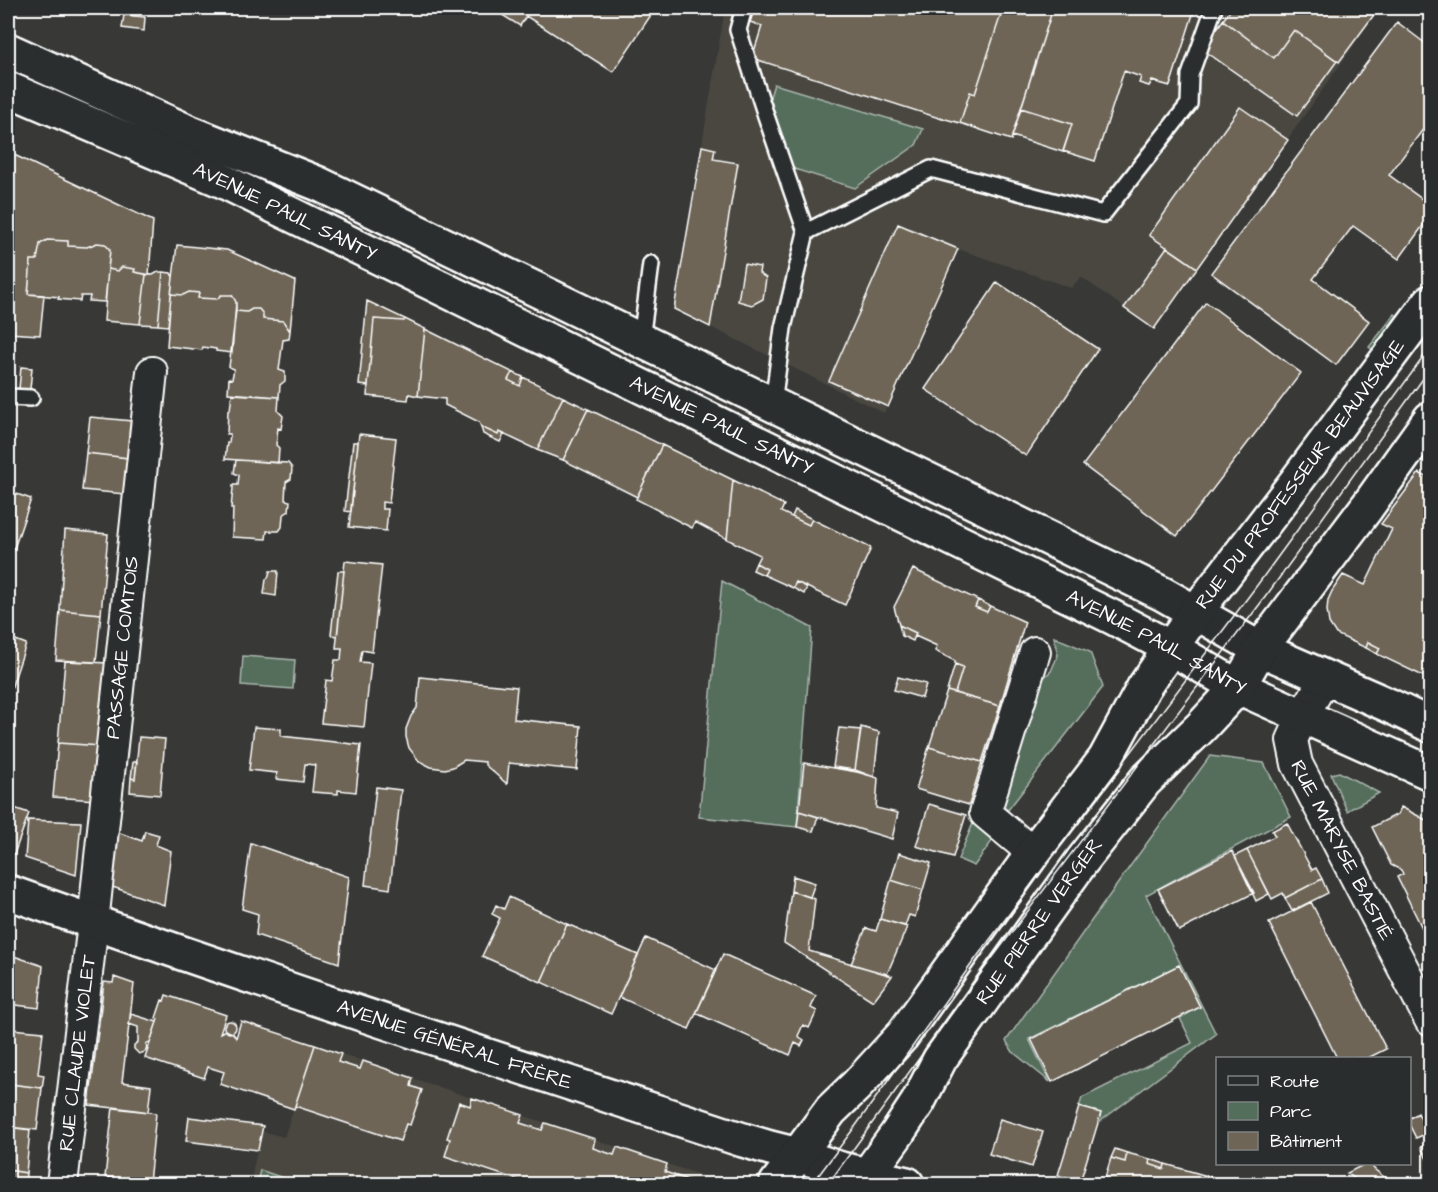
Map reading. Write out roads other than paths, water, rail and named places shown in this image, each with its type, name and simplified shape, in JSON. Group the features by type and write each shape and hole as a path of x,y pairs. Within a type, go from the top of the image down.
{"main road":[{"name":"AVENUE PAUL SANTY","path":"8,50 191,133 319,184 1163,594 1260,649 1431,725"},
{"name":"AVENUE PAUL SANTY","path":"8,89 221,180 1112,617 1238,687 1431,773"},
{"name":"RUE DU PROFESSEUR BEAUVISAGE","path":"1171,648 1195,613 1431,302"},
{"path":"1238,687 1260,649 1431,419"},
{"path":"921,523 944,508 953,492"},
{"path":"776,1185 831,1110 902,1036 1105,759 1144,687 1171,648"},
{"name":"RUE PIERRE VERGER","path":"865,1180 918,1102 939,1059 1082,861 1145,780 1201,728 1238,687"},
{"name":"AVENUE GÉNÉRAL FRÈRE","path":"8,892 471,1051 770,1148 798,1155 865,1180 907,1185"}],"street":[{"name":"PASSAGE COMTOIS","path":"93,922 152,372"},
{"path":"1034,853 985,813 1035,652"},
{"name":"RUE MARYSE BASTIÉ","path":"1325,678 1292,740 1297,764 1431,1020"},
{"name":"RUE CLAUDE VIOLET","path":"62,1185 93,922"}],"lane":[{"path":"744,8 738,30 806,232 783,328 773,404"},
{"path":"806,232 931,169 1103,214 1189,104 1190,75 1214,8"},
{"path":"641,340 651,264"},
{"path":"8,396 31,398"}],"tram line":[{"path":"812,1184 973,962 1258,584 1430,348"},
{"path":"828,1184 984,969 1269,592 1430,369"}]}
